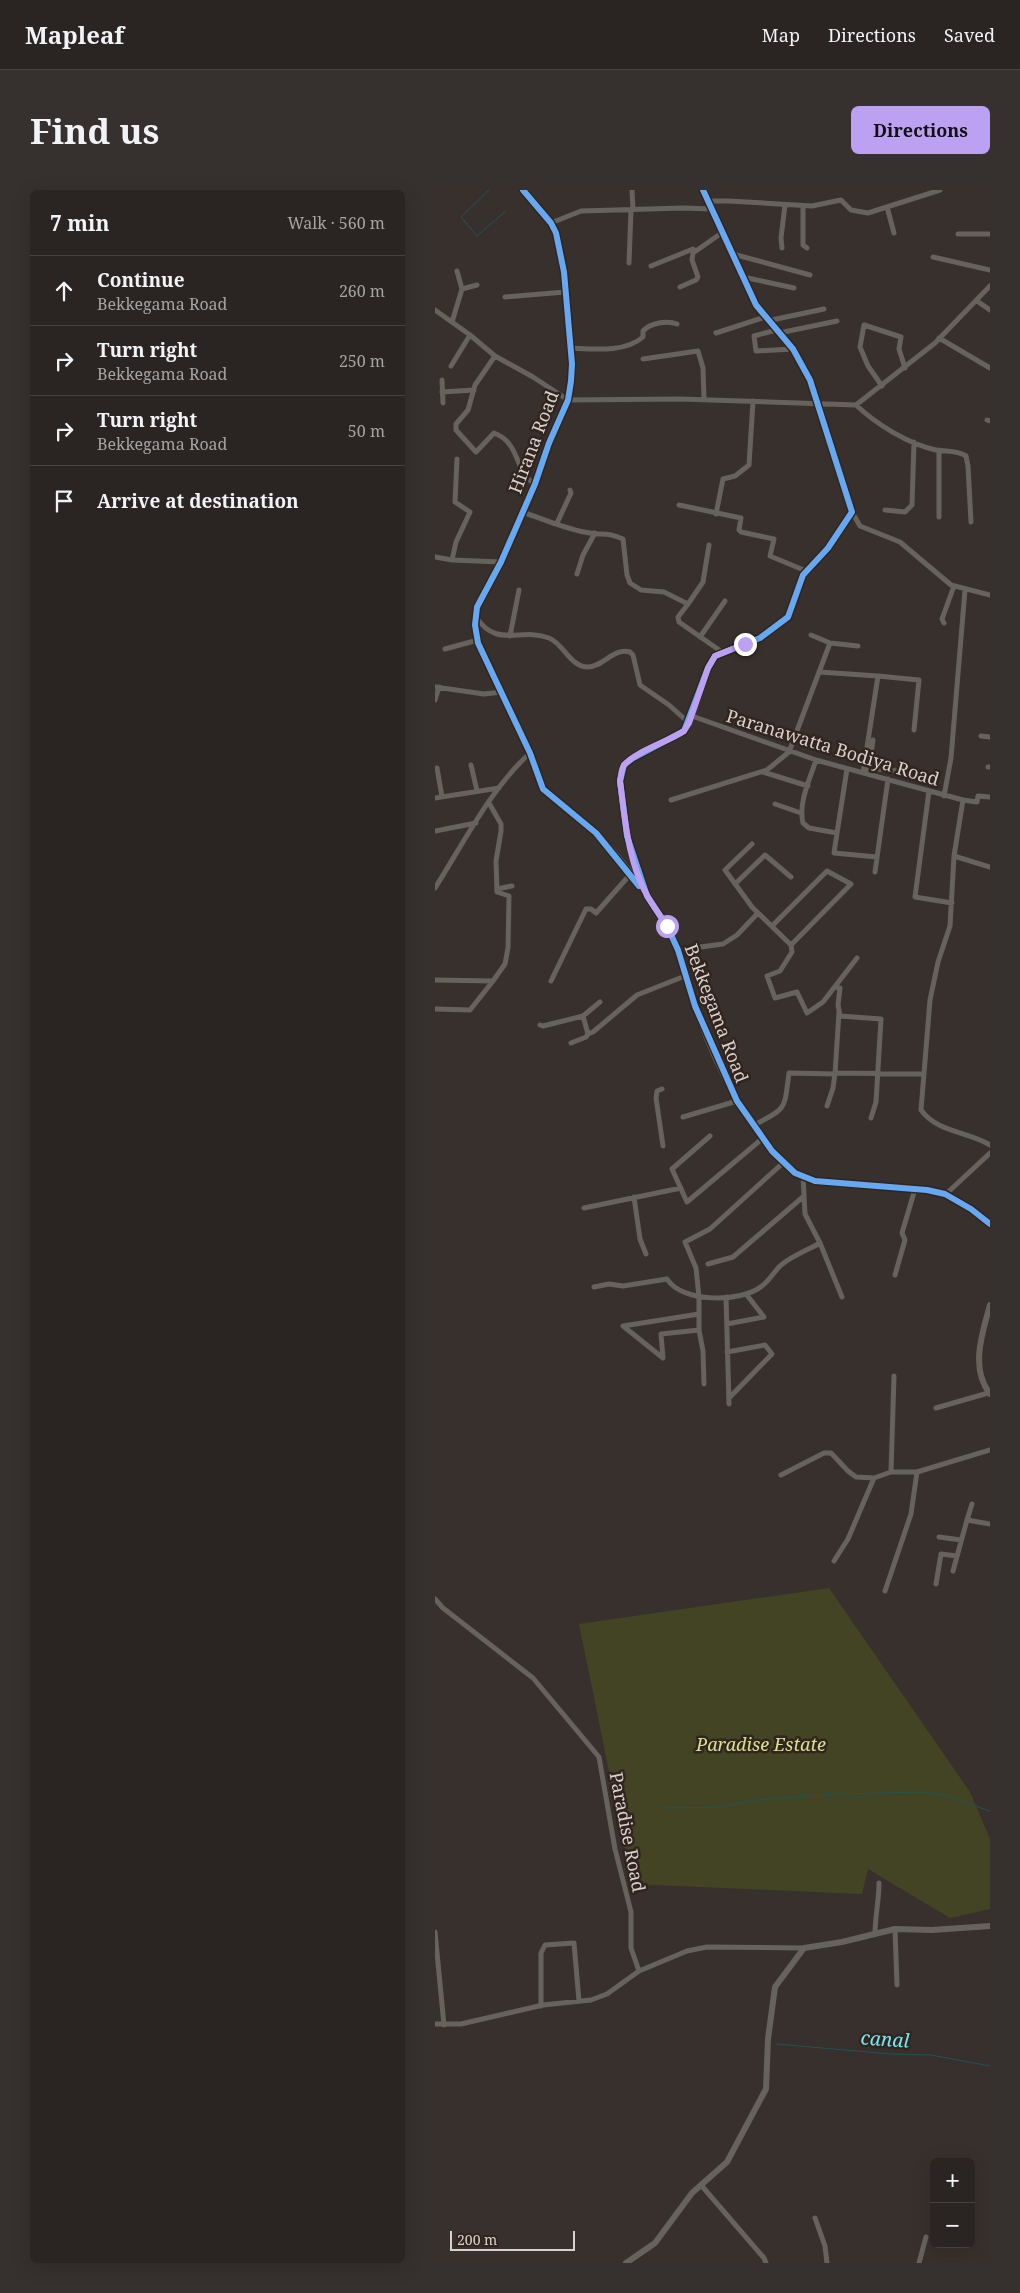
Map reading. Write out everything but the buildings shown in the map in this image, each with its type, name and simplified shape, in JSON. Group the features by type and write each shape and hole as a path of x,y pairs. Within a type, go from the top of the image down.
{"street":[{"name":"Hirana Road","path":"476,617 477,607 501,562 535,484 549,443 568,400 572,364 565,292 556,233 551,223 523,190"},
{"path":"629,263 632,190"},
{"path":"703,190 756,305 793,350 810,380 852,512 860,526 900,542 954,586 990,595"},
{"path":"708,201 803,206 841,200 851,210 868,214 940,190"},
{"path":"782,248 781,238 785,205"},
{"path":"803,206 803,244 807,248"},
{"path":"887,207 894,233"},
{"path":"551,223 581,212 712,209"},
{"path":"679,287 696,280 697,277 692,260 695,251 723,232"},
{"path":"958,234 990,234"},
{"path":"651,266 693,249 695,251"},
{"path":"733,254 810,275"},
{"path":"933,257 990,270"},
{"path":"452,322 462,289 457,271"},
{"path":"743,277 794,288"},
{"path":"462,289 477,286"},
{"path":"856,405 905,368 939,338 990,286"},
{"path":"505,297 565,292"},
{"path":"977,301 990,310"},
{"path":"716,333 766,319 824,309"},
{"path":"435,310 495,356 533,377 568,400 704,399 856,405 894,432 914,442 939,450 959,452 966,456 969,466 971,522"},
{"path":"570,348 591,349 628,346 636,344 643,337 643,331 646,328 669,321 677,324"},
{"path":"793,350 756,351 755,336 837,321"},
{"path":"882,386 868,366 859,348 865,325 901,337 899,349 905,368"},
{"path":"451,366 470,335"},
{"path":"939,338 990,368"},
{"path":"643,359 698,351 703,368 704,399"},
{"path":"495,356 474,390 468,410 455,427 474,454 493,432 499,434 507,440 514,450 527,478 535,484"},
{"path":"442,380 443,403"},
{"path":"442,392 474,390"},
{"path":"716,514 723,479 735,476 749,465 753,401"},
{"path":"885,510 908,511 912,505 914,442"},
{"path":"939,450 939,517"},
{"path":"452,560 455,542 470,512 455,502 457,459"},
{"path":"557,523 571,493 570,490"},
{"path":"679,505 741,518 739,530 741,532 774,539 770,556 806,571"},
{"path":"522,512 595,533 603,532 623,539 627,575 630,583 641,590 664,592 687,604"},
{"path":"709,545 703,582 678,620 722,652 760,638 789,617 797,590 806,571 828,548 852,512"},
{"path":"577,574 583,555 595,533"},
{"path":"435,557 452,560 501,562"},
{"path":"944,623 942,619 954,586"},
{"path":"510,636 519,590"},
{"path":"944,796 951,758 965,590"},
{"path":"700,637 725,601"},
{"path":"476,617 493,634 510,636 540,635 552,639 575,662 590,667 619,652 631,652 639,685 669,705 689,723"},
{"path":"476,617 478,640 530,753 543,789 587,824 647,896"},
{"path":"811,635 830,643 858,646"},
{"path":"445,649 478,640"},
{"path":"671,800 762,772 780,761 789,752 830,643"},
{"name":"Bekkegama Road","path":"722,652 715,656 708,668 692,716 684,731 674,738 633,758 624,765 620,781 627,836 639,875 647,896 667,926 677,950 695,1006 737,1101 763,1138 795,1173 815,1181 915,1189 946,1194 971,1209 990,1224"},
{"path":"819,672 919,680 914,730"},
{"path":"863,773 878,676"},
{"path":"435,700 437,687 484,694 502,692"},
{"name":"Paranawatta Bodiya Road","path":"692,716 789,752 963,800"},
{"path":"981,736 990,737"},
{"path":"863,773 869,768 873,740"},
{"path":"435,888 499,788 514,767 530,753"},
{"path":"816,760 801,813 803,823 809,828 837,833"},
{"path":"471,765 477,792"},
{"path":"437,768 443,797"},
{"path":"869,768 897,771"},
{"path":"847,769 834,852 877,857"},
{"path":"762,772 808,786"},
{"path":"875,872 888,779"},
{"path":"435,798 499,788"},
{"path":"929,791 915,897 952,903"},
{"path":"990,797 978,796 977,802 963,800 954,856 950,926 938,962 930,1000 921,1110 928,1119 943,1128 977,1137 990,1145"},
{"path":"435,1009 470,1010 505,964 508,948 509,896 497,892 496,861 501,824 489,803"},
{"path":"775,804 801,813"},
{"path":"435,831 476,823"},
{"path":"752,844 725,870 759,913 791,945 792,952 780,971 767,976 775,998 797,992 807,1013 823,1002 857,958"},
{"path":"735,884 765,855 791,877"},
{"path":"954,856 990,867"},
{"path":"771,926 827,872 851,884 791,945"},
{"path":"551,981 586,909 596,913 613,891 627,878 639,875"},
{"path":"497,889 512,886"},
{"path":"677,950 723,944 737,934 759,913"},
{"path":"571,1043 586,1037 637,996 685,976"},
{"path":"435,980 493,981"},
{"path":"827,1106 835,1074 839,1012 837,1004 840,988 836,987"},
{"path":"540,1025 543,1026 583,1016 600,1002"},
{"path":"839,1012 840,1016 881,1019 876,1102 871,1118"},
{"path":"583,1016 588,1034"},
{"path":"754,1125 778,1113 784,1107 789,1073 923,1074"},
{"path":"662,1089 657,1091 656,1098 663,1146"},
{"path":"683,1117 737,1101"},
{"path":"710,1136 672,1170 687,1202 763,1138"},
{"path":"946,1194 990,1153"},
{"path":"705,1384 703,1351 699,1330 699,1298 696,1268 685,1242 710,1228 784,1162"},
{"path":"803,1176 805,1214 820,1243 842,1297"},
{"path":"584,1208 681,1188"},
{"path":"895,1275 905,1240 902,1233 915,1189"},
{"path":"708,1264 733,1257 804,1196"},
{"path":"635,1197 640,1239 646,1254"},
{"path":"594,1287 609,1284 623,1286 667,1279 671,1286 699,1298 745,1294 762,1286 781,1264 820,1243"},
{"path":"727,1324 764,1317 745,1294"},
{"path":"726,1297 727,1352 729,1401 772,1354 765,1345 727,1352"},
{"path":"936,1408 989,1393 979,1369 979,1346 990,1305"},
{"path":"699,1314 623,1326 663,1358 661,1334 699,1330"},
{"path":"891,1472 894,1376"},
{"path":"781,1475 824,1453 831,1453 847,1471 856,1477 874,1478 891,1472 917,1472 990,1450"},
{"path":"885,1591 911,1514 917,1472"},
{"path":"834,1561 848,1539 874,1478"},
{"path":"953,1570 972,1504"},
{"path":"967,1520 990,1524"},
{"path":"939,1537 961,1540"},
{"path":"935,1584 941,1554 957,1556"},
{"name":"Paradise Road","path":"435,1599 443,1608 533,1678 599,1757 615,1849 631,1912 631,1948 639,1971"},
{"path":"875,1934 875,1909 879,1904 879,1883"},
{"path":"435,2024 444,2025 490,2019 541,2006 591,2000 607,1994 639,1971 687,1951 707,1947 804,1948 895,1929 932,1930 990,1926"},
{"path":"895,1929 897,1985"},
{"path":"435,1932 444,2025"},
{"path":"541,2006 541,1953 545,1946 574,1943 579,2001"},
{"path":"626,2263 655,2243 692,2193 727,2162 766,2089 768,2039 775,1987 804,1948"},
{"path":"701,2185 764,2258 766,2263"},
{"path":"815,2218 825,2246 827,2263"},
{"path":"919,2263 926,2237"}],"green space":[{"name":"Paradise Estate","path":"829,1588 970,1792 990,1839 990,1909 950,1918 868,1869 862,1894 632,1884 579,1624"}],"waterway":[{"path":"489,190 461,217 477,236 506,211"},
{"path":"663,1806 667,1808 721,1807 757,1800 836,1794 923,1792 943,1795 990,1811"},
{"name":"canal","path":"776,2044 891,2054 931,2055 990,2066"}],"cycle path":[{"path":"523,190 551,223 556,233 564,272 572,364 571,381 568,400 549,443 535,484 501,562 477,607 475,625 478,643 530,753 543,789 596,833 639,886"},
{"path":"703,190 756,305 793,349 810,380 852,512 828,548 803,575 788,617 760,638 715,656 708,668 684,731 633,758 624,765 620,781 627,836 647,896 667,926 678,950 695,1006 737,1101 772,1151 795,1173 815,1181 927,1190 945,1194 971,1209 990,1224"}],"route":[{"path":"667,926 647,896 635,863 627,836 620,781 621,772 624,765 633,758 674,738 684,731 689,723 708,668 715,656 745,644"}]}
